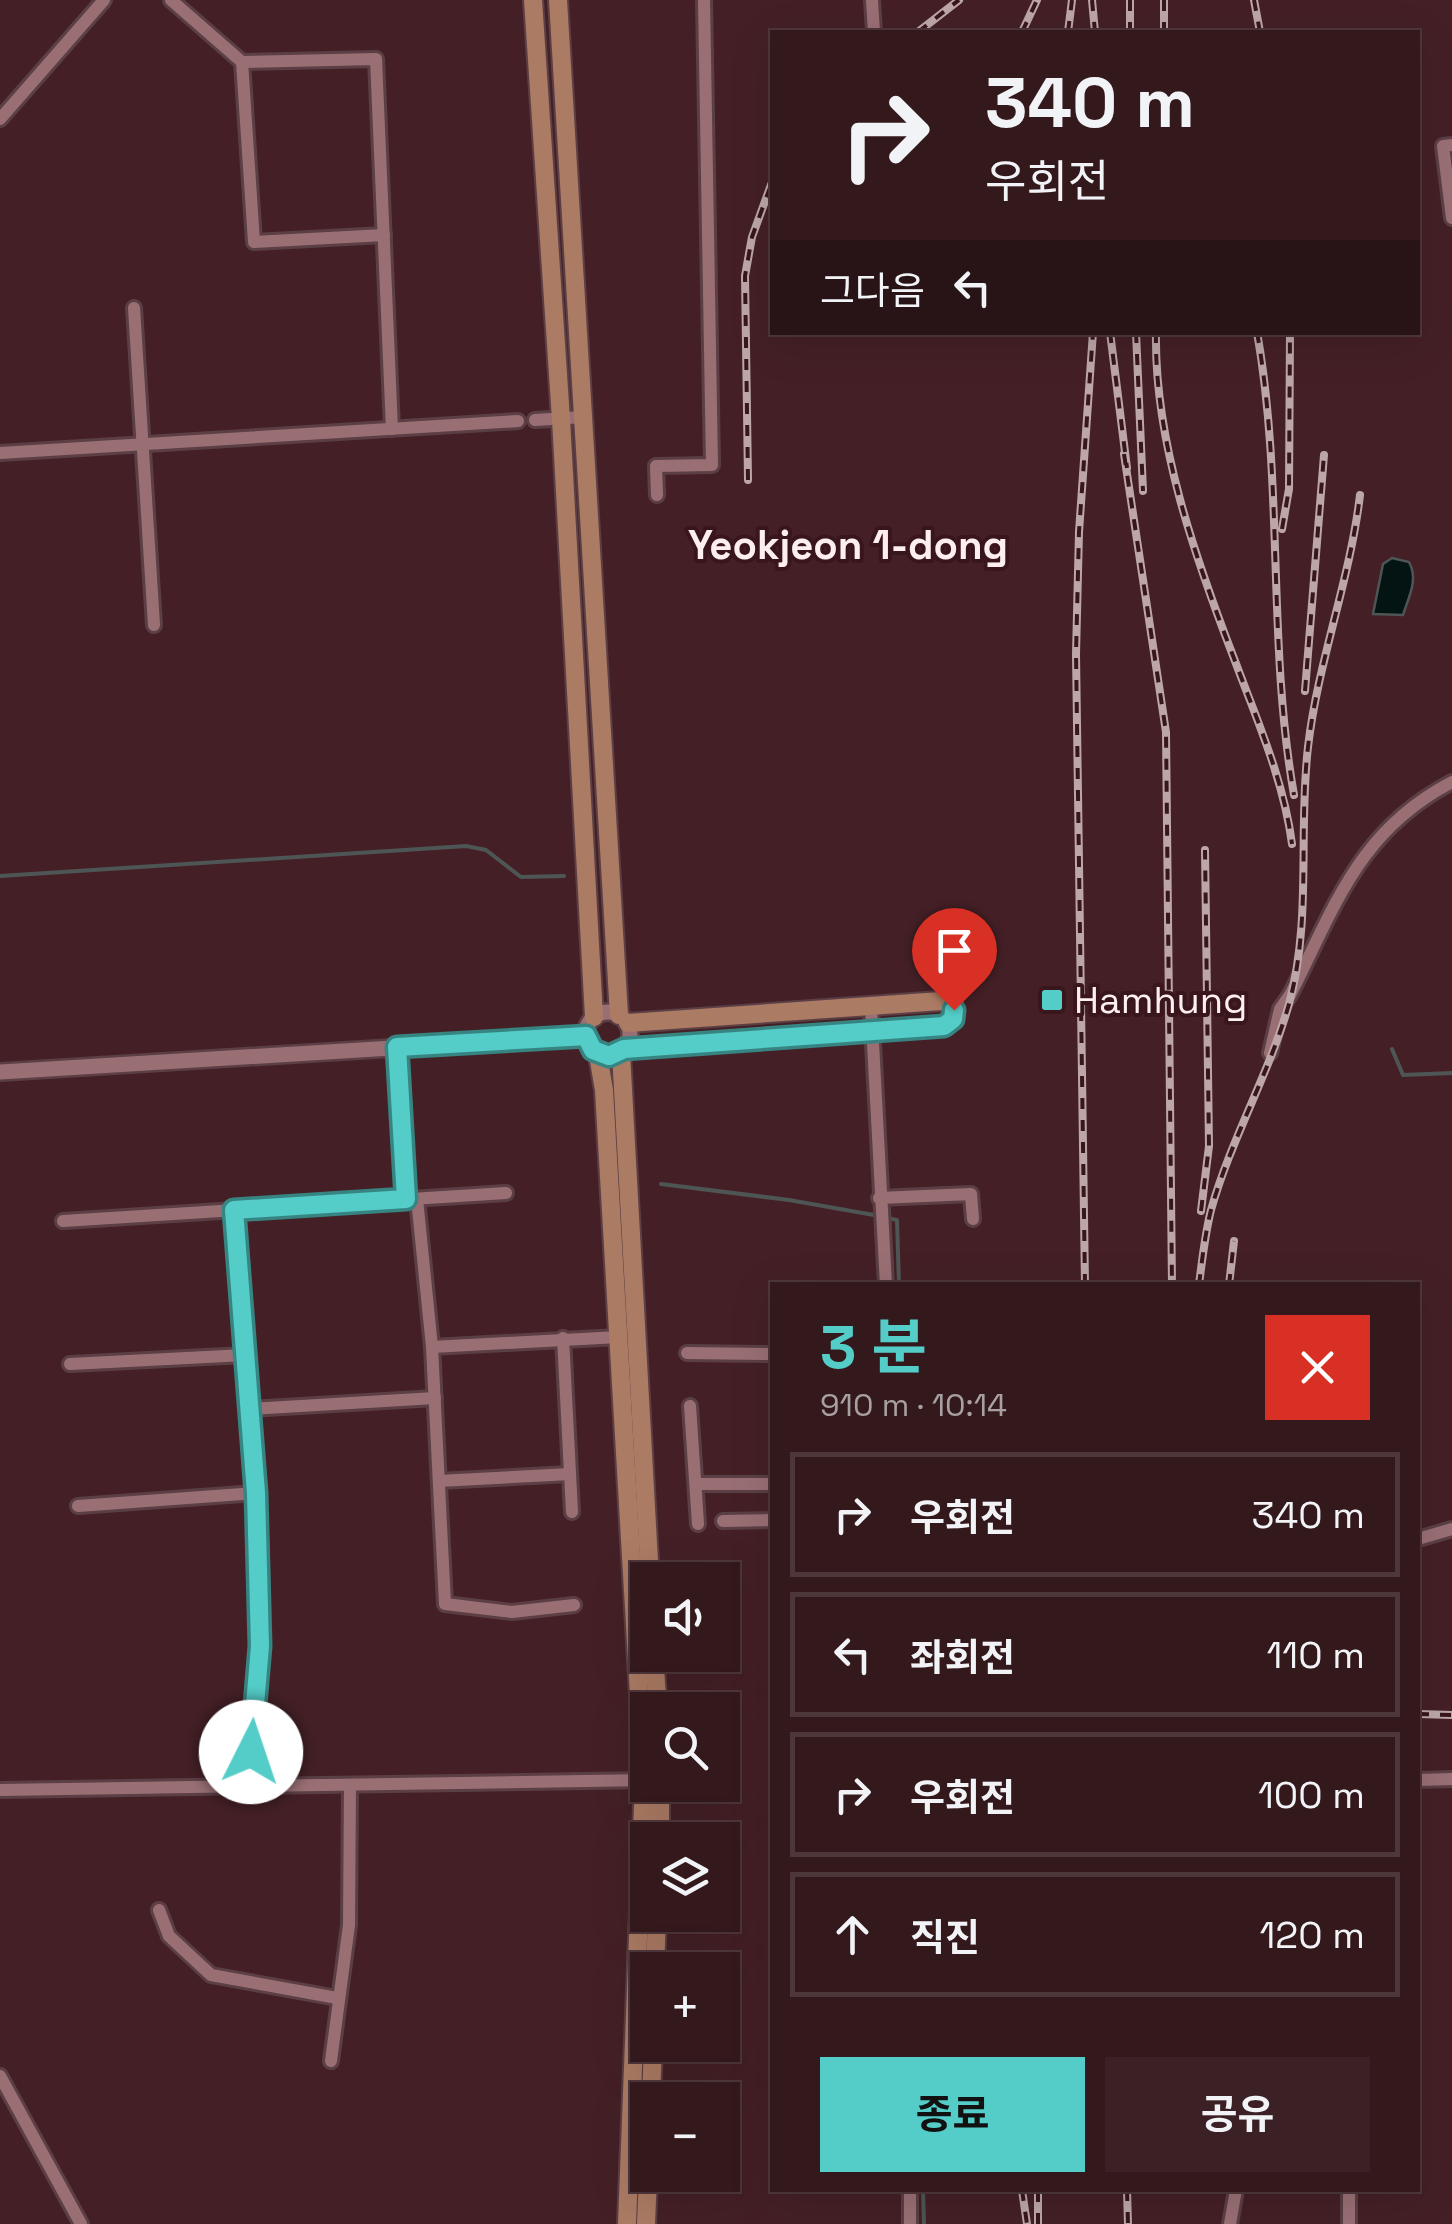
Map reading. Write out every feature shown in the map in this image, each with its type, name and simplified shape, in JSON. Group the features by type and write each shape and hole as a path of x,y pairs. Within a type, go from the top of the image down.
{"main road":[{"path":"533,0 594,1017"},
{"path":"558,0 624,1019 941,1001 949,1004 954,1014 944,1026 622,1051 649,1562"},
{"path":"598,1055 604,1090 645,1692"},
{"path":"626,2224 650,1802"},
{"path":"646,2224 647,2192"}],"street":[{"path":"0,119 104,0"},
{"path":"172,0 242,62 376,59 392,429"},
{"path":"657,495 656,466 712,465 704,0"},
{"path":"872,0 874,30"},
{"path":"242,62 254,242 384,235"},
{"path":"1452,145 1444,146 1452,218"},
{"path":"134,308 154,624"},
{"path":"535,420 584,417"},
{"path":"0,454 518,421"},
{"path":"1270,1053 1280,1008 1358,863 1392,824 1452,782"},
{"path":"871,1006 886,1282"},
{"path":"604,1012 624,1019 631,1035 622,1051 598,1055 586,1036 594,1017 604,1012"},
{"path":"0,1072 586,1036"},
{"path":"397,1047 411,1199 432,1346 446,1604 512,1612 574,1605"},
{"path":"63,1221 506,1193"},
{"path":"879,1198 971,1194 973,1219"},
{"path":"234,1210 256,1493 260,1646 249,1787"},
{"path":"432,1346 619,1337"},
{"path":"563,1338 572,1512"},
{"path":"687,1353 770,1354"},
{"path":"70,1364 245,1355"},
{"path":"250,1408 435,1398"},
{"path":"690,1406 698,1524"},
{"path":"438,1482 570,1474"},
{"path":"696,1484 770,1484"},
{"path":"78,1506 256,1493"},
{"path":"722,1520 770,1520"},
{"path":"1420,1538 1452,1529"},
{"path":"1420,1780 1452,1779"},
{"path":"0,1790 630,1782"},
{"path":"331,2061 349,1925 350,1785"},
{"path":"159,1910 169,1936 211,1975 337,1998"},
{"path":"0,2076 81,2224"},
{"path":"910,2192 910,2224"},
{"path":"1230,2224 1236,2192"},
{"path":"1348,2224 1349,2192"}],"shaded area":[{"path":"1392,558 1409,562 1413,575 1410,596 1403,615 1373,614 1383,564"}],"waterway":[{"path":"0,876 466,846 486,850 521,877 564,876"},
{"path":"1392,1049 1403,1075 1452,1073"},
{"path":"661,1184 874,1215"},
{"path":"887,1218 897,1220 899,1282"},
{"path":"923,2192 924,2224"}],"railway":[{"path":"921,30 959,0"},
{"path":"1023,30 1037,0"},
{"path":"1068,30 1072,0"},
{"path":"1092,0 1095,30"},
{"path":"1130,0 1130,30"},
{"path":"1164,0 1164,30"},
{"path":"1254,0 1260,30"},
{"path":"748,480 745,276 752,237 770,188"},
{"path":"1085,1282 1076,654 1079,532 1093,335"},
{"path":"1110,335 1127,468"},
{"path":"1136,335 1143,491"},
{"path":"1156,335 1162,416 1180,500 1276,774 1292,844"},
{"path":"1257,335 1270,447 1281,680 1294,795"},
{"path":"1282,529 1289,489 1290,335"},
{"path":"1124,454 1166,732 1172,1282"},
{"path":"1305,691 1324,455"},
{"path":"1199,1282 1211,1210 1281,1030 1296,972 1308,747 1360,495"},
{"path":"1201,1211 1209,1146 1205,850"},
{"path":"1229,1282 1234,1241"},
{"path":"1420,1714 1452,1715"},
{"path":"1022,2192 1027,2224"},
{"path":"1038,2192 1038,2224"},
{"path":"1127,2192 1128,2224"}],"place":[{"name":"Hamhung","path":"1052,1000"}],"district":[{"name":"Yeokjeon 1-dong","path":"848,545"}],"route":[{"path":"251,1752 260,1646 256,1493 234,1210 406,1199 397,1047 586,1036 598,1055 609,1056 624,1049 944,1026 953,1019 954,1010"}]}
